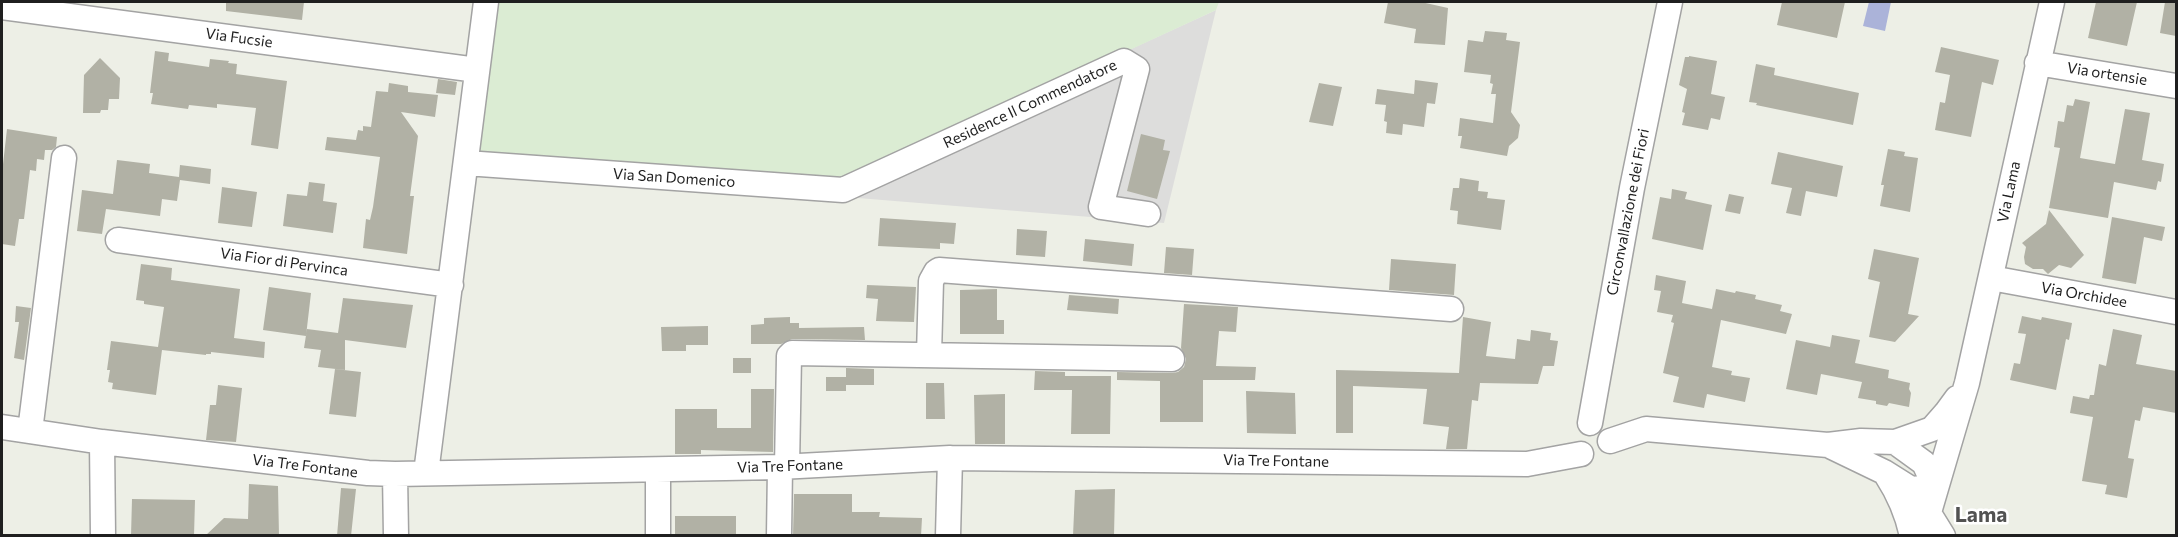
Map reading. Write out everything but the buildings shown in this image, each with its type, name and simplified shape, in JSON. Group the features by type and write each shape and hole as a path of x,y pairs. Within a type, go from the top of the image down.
{"street":[{"path":"426,473 486,2"},
{"name":"Circonvallazione dei Fiori","path":"1590,423 1632,188 1670,2"},
{"name":"Via Lama","path":"1922,536 1925,495 1967,383 2052,2"},
{"name":"Via Fucsie","path":"2,7 477,70"},
{"name":"Residence Il Commendatore","path":"879,173 1124,62 1137,69 1101,207 1149,214"},
{"name":"Via ortensie","path":"2037,63 2176,86"},
{"path":"30,431 64,158"},
{"name":"Via San Domenico","path":"466,163 843,190 879,173"},
{"name":"Via Fior di Pervinca","path":"118,240 451,285"},
{"path":"929,355 931,281 939,270 1451,309"},
{"name":"Via Orchidee","path":"1991,278 2176,312"},
{"path":"779,536 789,356 792,353 1172,359"},
{"path":"1610,441 1646,429 1828,445 1861,441 1895,442 1932,429 1967,383"},
{"path":"1596,423 1605,429 1610,441 1607,450 1598,457 1592,458 1581,454 1577,448 1576,435 1583,426 1596,423"},
{"name":"Via Tre Fontane","path":"2,428 102,442 368,473 395,474 784,467 950,458 1527,464 1581,454"},
{"path":"102,442 103,536"},
{"path":"1895,442 1924,463 1925,495 1943,536"},
{"path":"1828,445 1925,495"},
{"path":"948,536 950,458"},
{"path":"658,470 658,536"},
{"path":"1884,472 1900,496 1911,536"},
{"path":"395,474 396,536"}],"shaded area":[{"path":"1216,10 1164,223 858,198 884,179 878,165"}],"green space":[{"path":"495,2 1219,2 1216,10 842,183 476,156"}],"water":[{"path":"1869,2 1891,2 1885,31 1863,26"}],"district":[{"name":"Lama","path":"1981,515"}]}
